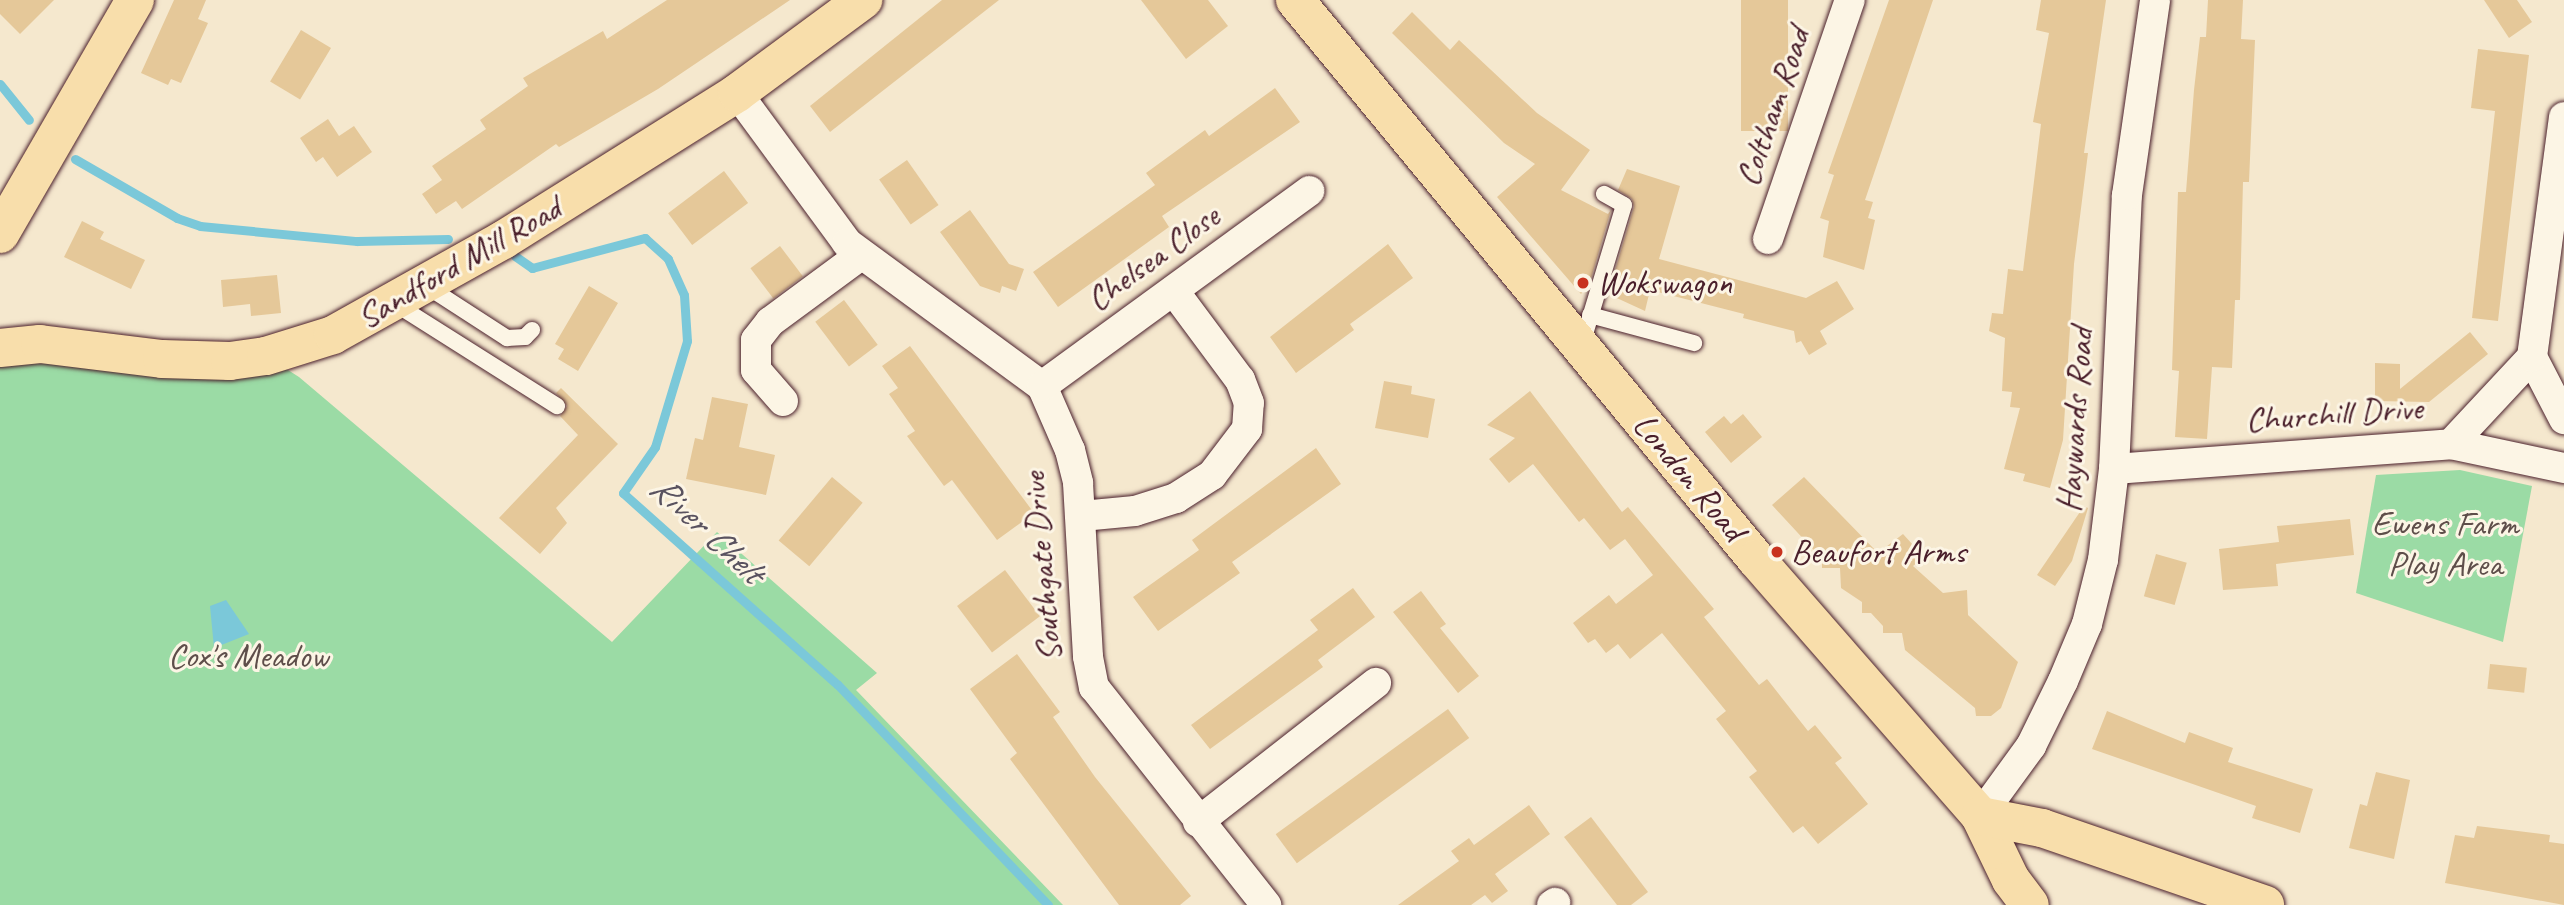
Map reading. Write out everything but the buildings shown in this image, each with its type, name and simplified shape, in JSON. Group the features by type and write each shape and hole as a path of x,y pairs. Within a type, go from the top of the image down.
{"main road":[{"path":"0,234 135,0"},
{"name":"Sandford Mill Road","path":"0,348 77,346 197,362 266,356 333,335 410,294 737,93 863,0"},
{"name":"London Road","path":"1295,0 1586,331 1765,569 1980,816 2011,880 2030,905"},
{"path":"0,317 34,337 77,346"},
{"path":"1980,816 2042,828 2264,905"}],"street":[{"name":"Coltham Road","path":"1768,239 1850,0"},
{"name":"Haywards Road","path":"1980,816 2031,747 2087,624 2103,561 2114,469 2127,195 2155,0"},
{"path":"737,93 837,231 861,255 1042,386"},
{"path":"2564,117 2532,357 2564,419"},
{"name":"Chelsea Close","path":"1042,386 1309,191"},
{"path":"783,401 757,370 756,340 770,322 861,255"},
{"path":"1082,516 1135,511 1176,498 1212,475 1247,429 1249,403 1240,380 1174,291"},
{"name":"Churchill Drive","path":"2114,469 2451,444 2532,357"},
{"name":"Southgate Drive","path":"1042,386 1070,450 1082,516 1088,657 1094,687 1266,905"},
{"path":"2451,444 2564,468"},
{"path":"1198,822 1376,683"}],"lane":[{"path":"1604,194 1624,205 1586,331 1694,343"},
{"path":"410,294 507,338 524,337 532,330"},
{"path":"410,294 557,406"}],"green space":[{"name":"Cox's Meadow","path":"0,334 266,356 299,377 612,642 717,532 877,673 856,690 1063,905 0,905"},
{"name":"Ewens Farm Play Area","path":"2460,470 2532,486 2503,642 2356,593 2376,475"}],"water":[{"path":"226,600 249,634 214,648 210,606"}],"waterway":[{"name":"River Chelt","path":"0,84 29,120"},
{"name":"River Chelt","path":"75,159 177,218 200,226 357,241 448,239"},
{"name":"River Chelt","path":"515,256 532,268 645,238 668,259 684,295 687,341 655,447 623,493 838,685 1048,905"}],"place":[{"name":"Wokswagon","path":"1583,283"},
{"name":"Beaufort Arms","path":"1777,552"}]}
